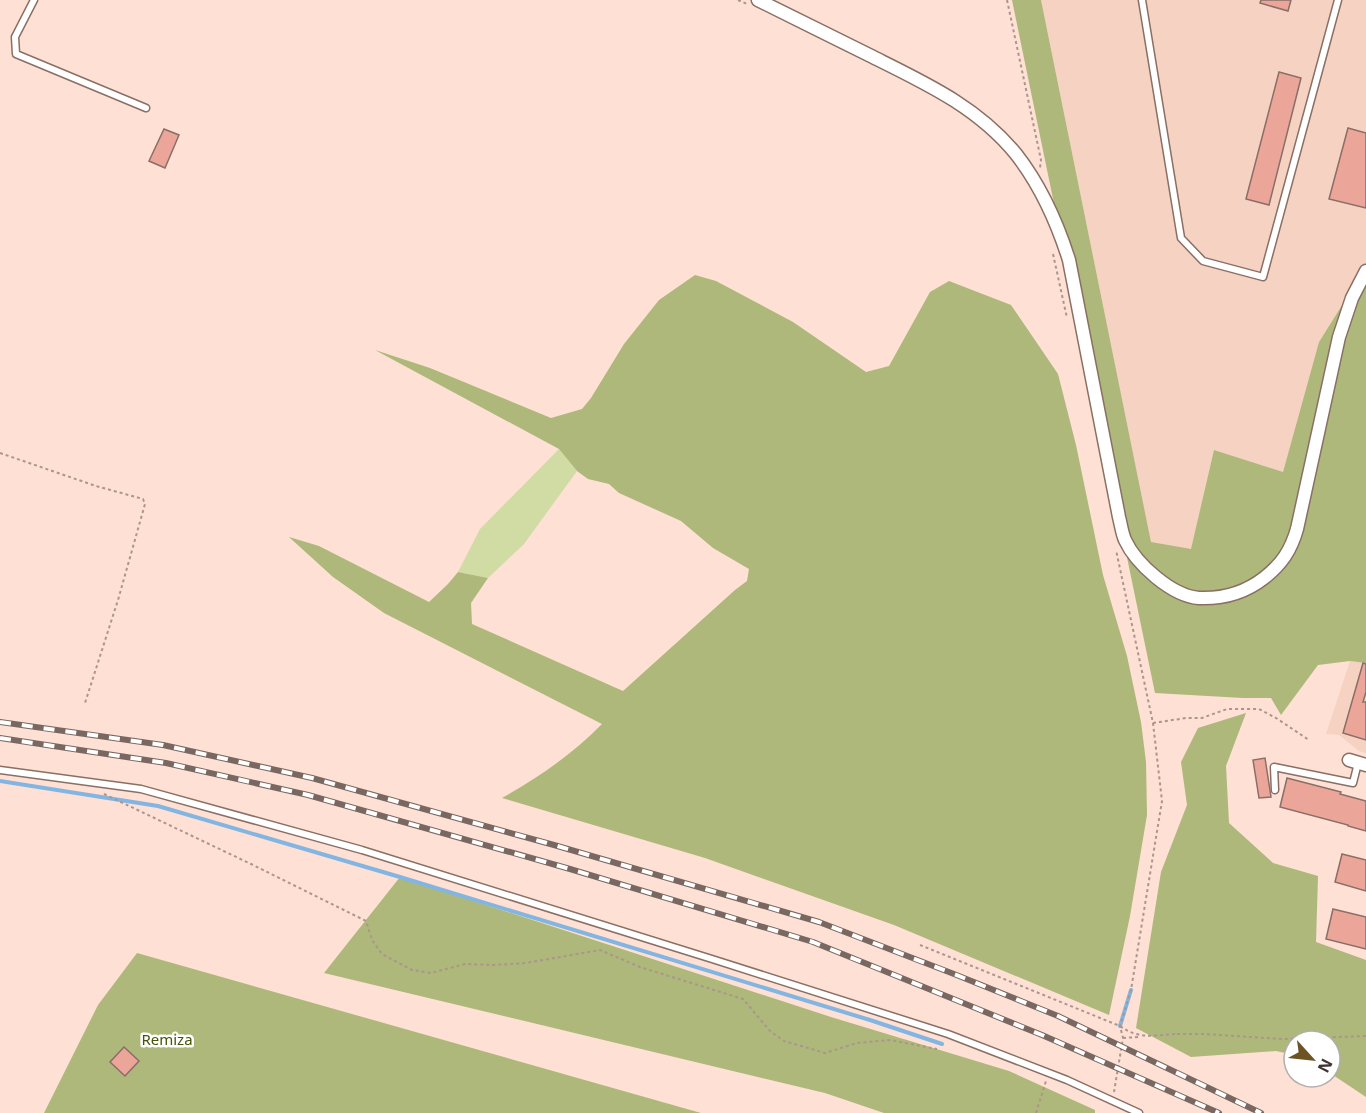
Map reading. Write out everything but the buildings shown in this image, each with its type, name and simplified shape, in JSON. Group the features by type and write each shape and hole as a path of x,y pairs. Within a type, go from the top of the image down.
{"street":[{"path":"759,0 902,71 959,103 989,126 1016,155 1039,187 1056,221 1069,260 1125,539 1137,559 1150,573 1174,589 1197,598 1221,597 1244,591 1276,569 1286,557 1297,529 1339,337 1352,298 1366,271"}],"lane":[{"path":"34,0 15,37 16,54 146,108"},
{"path":"1142,0 1180,238 1203,261 1263,277 1338,0"},
{"path":"1275,790 1274,767 1353,783 1358,763"},
{"path":"0,770 141,789 362,850 948,1034 1048,1073 1139,1113"}],"path":[{"path":"1007,0 1041,160 1039,187"},
{"path":"1051,244 1069,326"},
{"path":"0,453 96,486 143,499 145,504 118,600 85,703"},
{"path":"1112,1101 1123,1038 1120,1026 1131,990 1162,801 1153,723 1116,548"},
{"path":"1153,723 1202,718 1227,709 1259,709 1309,740"},
{"path":"105,795 366,921 372,940 382,954 412,970 431,973 465,964 526,963 600,950 640,967 742,999 770,1031 784,1041 825,1053 857,1043 890,1040 937,1049"},
{"path":"920,945 1140,1036"},
{"path":"1123,1038 1176,1034 1282,1039 1366,1035"},
{"path":"1036,1113 1048,1073"}],"shaded area":[{"path":"1041,0 1366,0 1366,267 1319,342 1283,472 1214,450 1191,550 1151,542"},
{"path":"1350,661 1366,663 1366,753 1359,751 1339,735 1326,734"}],"green space":[{"path":"1012,0 1041,0 1151,542 1191,549 1214,450 1283,472 1319,342 1366,267 1366,663 1350,661 1318,665 1281,715 1271,698 1155,693"},
{"path":"695,275 716,281 793,322 866,372 889,366 930,292 949,281 1011,305 1058,374 1076,445 1103,575 1127,656 1141,722 1146,762 1147,815 1130,916 1109,1015 894,925 705,858 502,798 555,764 602,724 384,613 333,577 289,537 319,546 429,602 458,572 488,578 471,603 472,624 623,691 747,581 749,569 713,548 681,521 619,493 609,484 588,479 577,471 559,449 375,350 430,368 551,418 582,409 624,344 659,300"},
{"path":"559,449 577,471 524,544 488,578 458,572 480,529"},
{"path":"1246,713 1226,766 1229,823 1273,863 1318,876 1316,942 1366,960 1366,1097 1342,1081 1342,1029 1282,1029 1282,1052 1191,1057 1136,1028 1161,872 1187,805 1181,762 1198,728"},
{"path":"400,877 831,1017 1009,1071 1095,1110 1095,1113 884,1113 825,1093 324,973"},
{"name":"Remiza","path":"137,953 701,1113 44,1113 98,1005"}],"waterway":[{"path":"0,781 158,806 400,877 942,1044"},
{"path":"1120,1026 1131,990"}],"railway":[{"path":"0,722 163,745 312,778 819,922 1058,1016 1261,1113"},
{"path":"0,738 166,763 308,795 570,869 813,942 1042,1035 1219,1113"}]}
